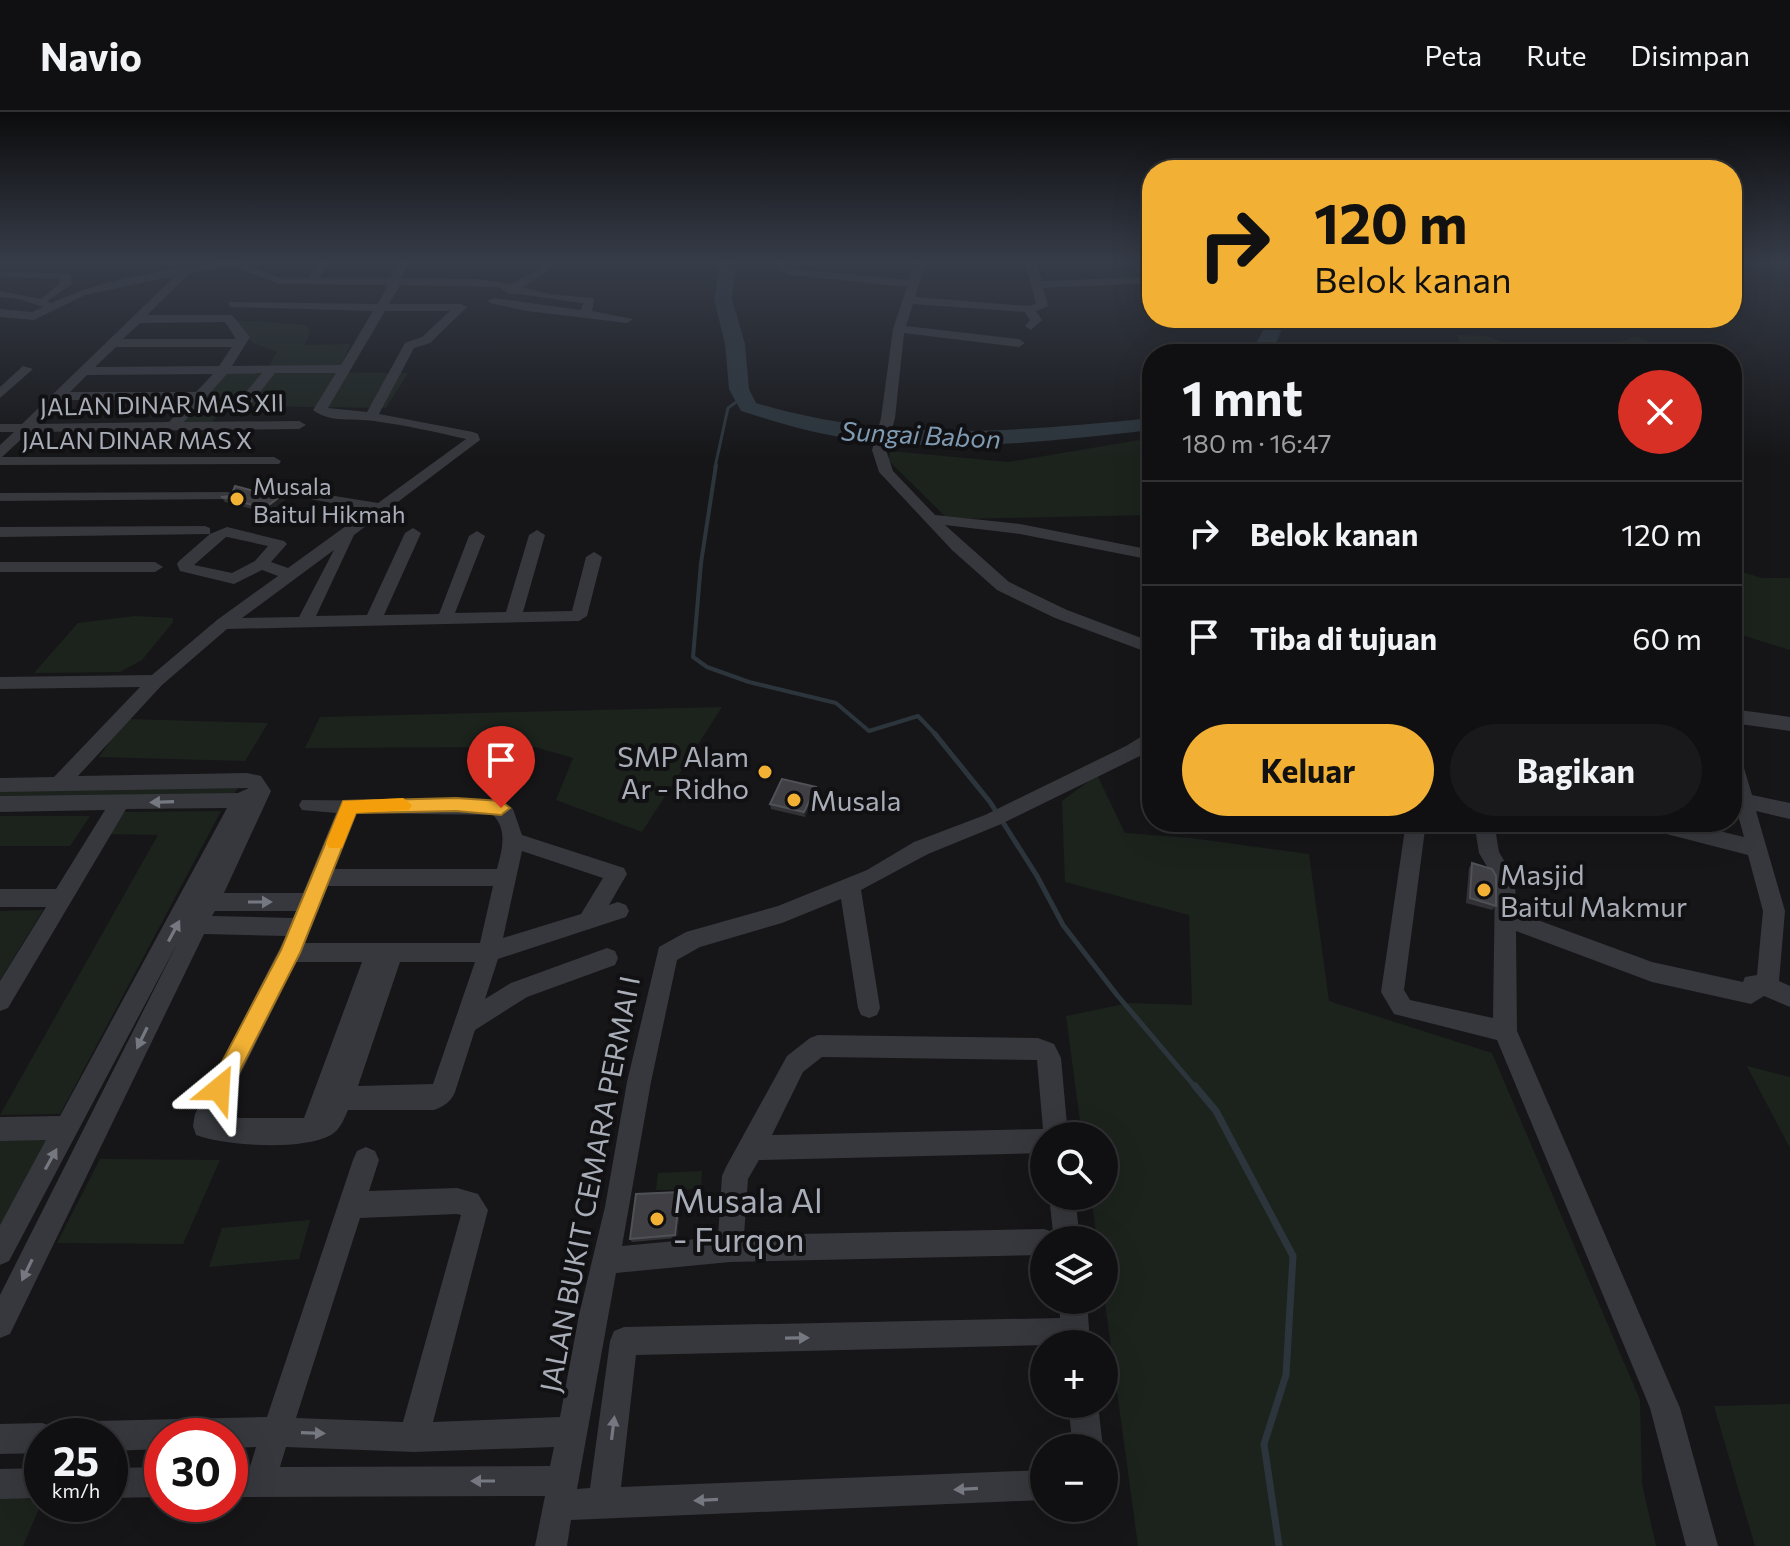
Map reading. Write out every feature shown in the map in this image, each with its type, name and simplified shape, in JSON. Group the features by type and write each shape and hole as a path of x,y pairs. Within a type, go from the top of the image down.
{"street":[{"path":"0,453 130,327"},
{"path":"173,426 223,370 242,343 242,333 237,327"},
{"path":"58,785 156,681 223,624 474,438 371,416 331,414 320,410 368,327"},
{"path":"371,416 409,346 426,340 441,327"},
{"path":"1019,343 899,329 888,418 879,450 886,472 957,547 1003,586 1061,614 1142,644"},
{"path":"113,343 242,343"},
{"path":"0,394 27,369"},
{"path":"241,407 272,369"},
{"path":"84,371 344,369"},
{"path":"59,396 198,396"},
{"name":"JALAN DINAR MAS XII","path":"0,428 299,425"},
{"name":"JALAN DINAR MAS X","path":"0,461 274,461"},
{"path":"284,490 383,508"},
{"path":"0,497 227,496"},
{"path":"931,519 1020,529 1142,553"},
{"path":"0,532 205,531"},
{"path":"261,564 279,544 227,532 221,533 185,564 186,568 234,579 261,564 291,575"},
{"path":"305,622 350,532"},
{"path":"373,621 413,533"},
{"path":"513,618 537,535"},
{"path":"445,619 477,536"},
{"path":"223,624 579,616 594,557"},
{"path":"0,567 155,567"},
{"path":"0,683 156,681"},
{"path":"1742,717 1790,724"},
{"name":"JALAN BUKIT CEMARA PERMAI I","path":"551,1546 570,1432 667,954 694,939 782,914 850,886 902,862 921,848 1142,754"},
{"path":"0,785 254,781 198,925 68,1128 0,1252"},
{"path":"1742,789 1774,911 1767,986"},
{"path":"0,804 119,804 250,796"},
{"path":"0,1324 233,818 250,796"},
{"path":"1746,801 1790,811"},
{"path":"0,1001 119,804"},
{"path":"309,805 497,807 506,814 514,840 489,952 439,1096 341,1098"},
{"path":"349,806 290,953 207,1114 205,1126 215,1130 313,1128 328,1123 341,1098 384,954"},
{"path":"1415,832 1392,992 1402,1007 1410,1010 1505,1031"},
{"path":"1486,832 1489,853 1505,879 1505,1031 1665,1408 1702,1546"},
{"path":"1691,832 1758,849"},
{"path":"514,840 617,874 587,922"},
{"path":"322,877 505,878"},
{"path":"850,886 869,1008"},
{"path":"0,898 60,898"},
{"path":"209,902 311,902"},
{"path":"290,953 489,952 618,911"},
{"path":"1506,918 1652,972 1751,994 1753,984 1767,986 1790,997"},
{"path":"198,925 301,927"},
{"path":"313,1128 384,954"},
{"path":"466,1023 519,990 607,958"},
{"path":"730,1249 735,1176 795,1064 818,1046 1038,1049 1046,1052 1049,1058 1055,1122"},
{"path":"0,1129 68,1128"},
{"path":"752,1148 1030,1141"},
{"path":"248,1477 276,1432 366,1160"},
{"path":"351,1205 457,1201 469,1203 475,1210 414,1437"},
{"path":"605,1261 730,1249 1030,1242"},
{"path":"603,1505 624,1341 1030,1338"},
{"path":"128,1435 276,1432 414,1437 570,1432"},
{"path":"0,1439 24,1438"},
{"path":"248,1482 559,1493 603,1505 1030,1486"},
{"path":"0,1484 24,1483"}],"shaded area":[{"path":"240,327 307,327 310,332 305,345 350,344 341,366 269,366 277,352 251,342"},
{"path":"1457,335 1486,336 1507,344 1465,344 1459,342"},
{"path":"1635,336 1656,344 1614,344"},
{"path":"229,371 408,373 386,408 226,406 211,423 183,423"},
{"path":"1142,440 1142,515 948,519 888,460 890,451 1008,462"},
{"path":"1742,572 1762,578 1790,578 1790,650 1742,635"},
{"path":"135,616 173,618 142,660 120,672 34,673 78,623"},
{"path":"722,707 642,832 556,800 573,758 535,747 305,748 320,717"},
{"path":"126,719 268,723 245,761 99,757"},
{"path":"1097,775 1125,833 1191,838 1309,854 1329,1001 1492,1053 1640,1400 1642,1484 1656,1546 1138,1546 1118,1398 1118,1330 1109,1330 1107,1314 1118,1314 1118,1226 1095,1226 1093,1210 1118,1210 1118,1122 1080,1122 1066,1016 1129,1003 1192,1005 1189,915 1065,882 1062,801"},
{"path":"238,788 233,795 0,796 0,789"},
{"path":"221,811 60,1114 0,1115 158,835 109,834 122,812"},
{"path":"0,816 90,816 70,846 0,846"},
{"path":"43,910 0,980 0,911"},
{"path":"1747,1066 1790,1077 1790,1148"},
{"path":"0,1137 48,1138 0,1225"},
{"path":"100,1159 220,1160 183,1244 57,1243"},
{"path":"702,1171 701,1189 656,1190 658,1173"},
{"path":"310,1220 299,1259 209,1267 222,1228"},
{"path":"1790,1404 1790,1546 1755,1546 1714,1406"},
{"path":"4,1496 24,1499 24,1522 33,1522 23,1546 0,1546 0,1499"}],"building":[{"path":"235,486 282,495 265,508 221,497 231,496"},
{"name":"Musala","path":"782,779 816,787 804,812 770,804"},
{"name":"Masjid Baitul Makmur","path":"1472,863 1492,869 1496,876 1496,906 1470,898"},
{"name":"Musala Al - Furqon","path":"680,1192 675,1235 630,1239 636,1194"}],"waterway":[{"name":"Sungai Babon","path":"730,327 739,389 748,407 797,422 847,432 948,439 999,438 1142,425"},
{"name":"Sungai Babon","path":"1266,344 1273,328"},
{"path":"715,467 728,408 743,397"},
{"path":"716,465 701,563 693,657 707,667 749,682 836,703 869,731 918,716 937,736"},
{"path":"935,734 990,802 1037,876 1063,925 1117,995 1196,1088"},
{"path":"1195,1086 1216,1111 1293,1256 1286,1375 1264,1444 1279,1546"}],"slow traffic":[{"path":"335,843 349,806 403,805"}],"place":[{"name":"Musala Baitul Hikmah","path":"237,499"},
{"name":"SMP Alam Ar - Ridho","path":"765,772"},
{"name":"Musala","path":"794,800"},
{"name":"Masjid Baitul Makmur","path":"1484,890"},
{"name":"Musala Al - Furqon","path":"657,1219"}],"route":[{"path":"219,1089 290,953 349,806 456,804 501,808"}]}
